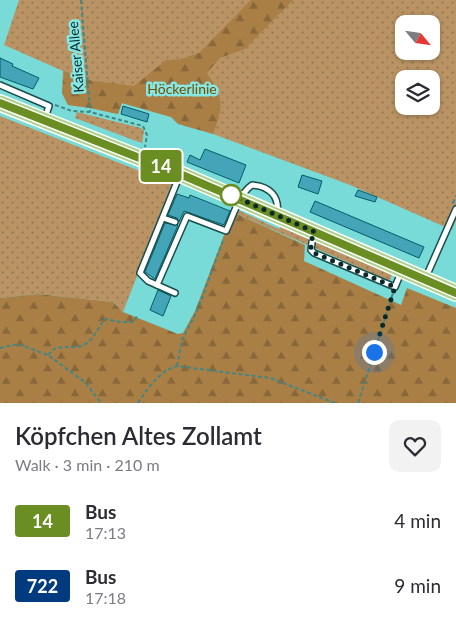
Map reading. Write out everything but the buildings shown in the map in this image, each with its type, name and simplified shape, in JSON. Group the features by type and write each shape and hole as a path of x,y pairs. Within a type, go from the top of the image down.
{"main road":[{"path":"0,103 90,138 178,168 240,200 456,293"}],"lane":[{"path":"0,85 49,106 44,121"},
{"path":"175,293 141,276 140,273 163,218 178,168"},
{"path":"157,284 187,216 226,231 240,200"},
{"path":"425,280 456,209"},
{"path":"163,218 175,222"},
{"path":"315,232 311,241 311,250 314,253 395,287 402,270"}],"path":[{"name":"Kaiser Allee","path":"81,0 90,112"},
{"path":"49,106 54,104 72,111 90,112 143,126 147,135 144,147"},
{"path":"177,366 182,340 198,311 226,231"},
{"path":"358,403 395,287"},
{"path":"48,355 53,349 61,346 81,346 86,343 105,319 134,322 137,316"},
{"path":"0,348 18,344 48,355 86,383 101,403"},
{"path":"138,403 155,378 166,370 177,366 270,378 335,403"}],"green space":[{"path":"19,0 456,0 456,220 452,230 350,185 197,128 185,126 171,117 122,103 118,114 68,105 62,93 63,71 4,45"},
{"name":"Höckerlinie","path":"251,0 293,0 245,49 220,58 207,73 217,89 220,102 219,116 213,134 178,124 171,117 122,103 118,114 68,105 62,93 64,71 88,80 134,86 166,60 181,59 199,53"},
{"path":"77,112 141,128 144,131 142,143 75,118"},
{"path":"0,116 173,184 123,312 113,302 38,294 0,298"},
{"path":"238,210 279,229 283,224 389,271 392,274 390,281 237,214"},
{"path":"237,214 305,245 304,261 401,305 407,288 456,308 456,403 0,403 0,298 38,294 113,302 123,312 178,334 183,333 195,311 224,235 227,234"}],"bus line":[{"name":"14","path":"0,103 180,174 456,293"}],"route":[{"path":"231,195 315,232 311,241 311,250 314,253 395,287 374,352"}]}
